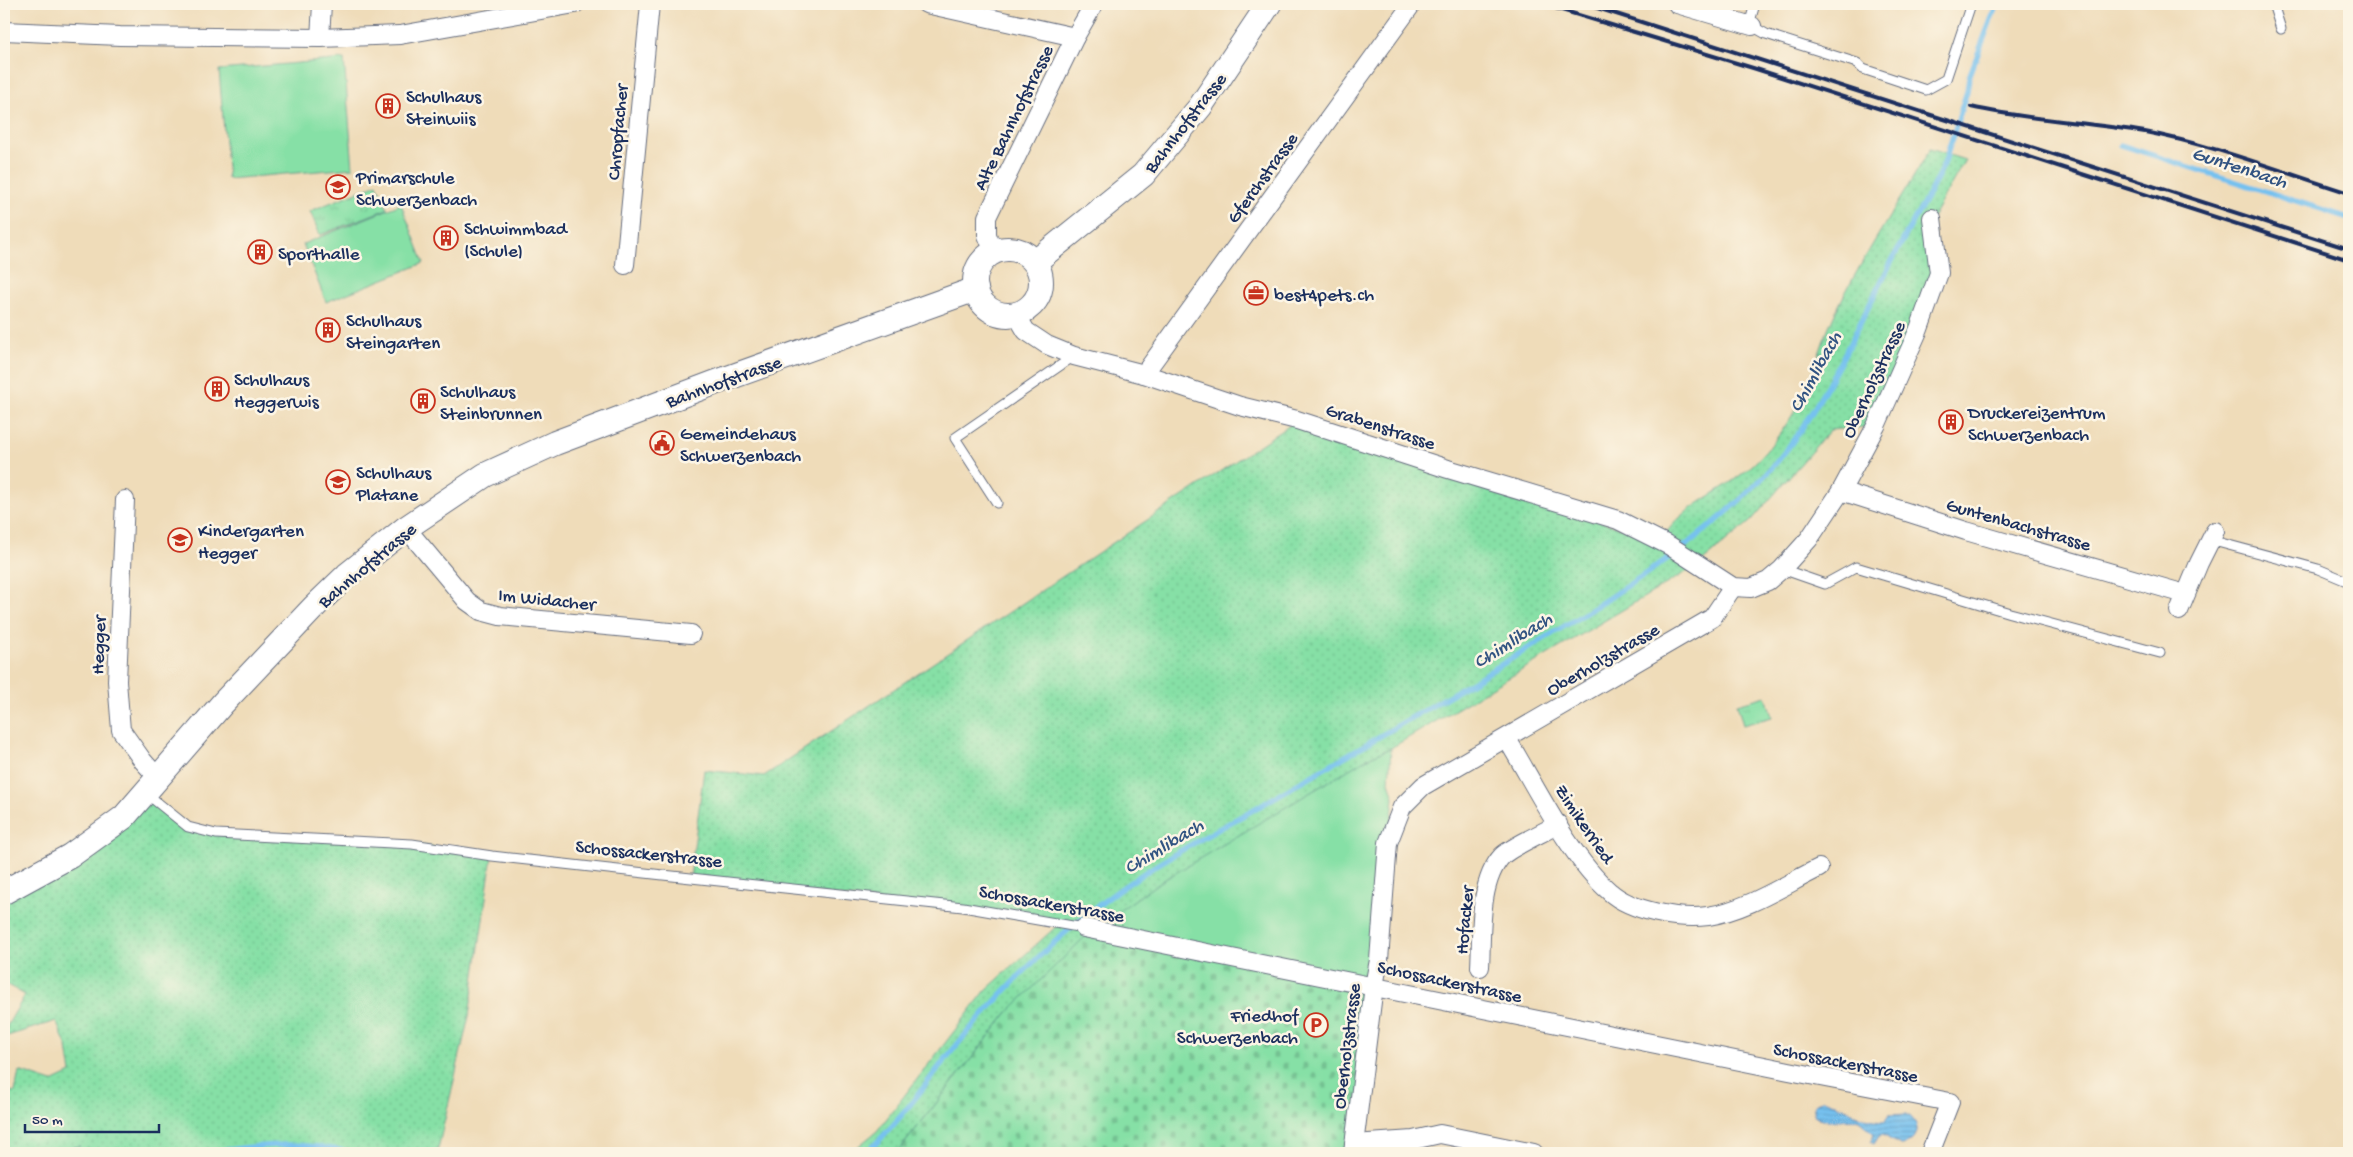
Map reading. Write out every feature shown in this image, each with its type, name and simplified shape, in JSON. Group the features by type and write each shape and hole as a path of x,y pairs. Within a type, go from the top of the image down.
{"main road":[{"name":"Bahnhofstrasse","path":"1035,262 1122,194 1149,168 1200,107 1269,4"},
{"path":"1003,249 1021,251 1035,262 1041,280 1040,288 1032,305 1016,314 1006,315 987,307 976,289 975,280 981,264 994,252 1003,249"},
{"name":"Bahnhofstrasse","path":"4,892 70,856 124,818 223,703 347,575 406,528 485,475 555,443 714,383 976,289"}],"street":[{"path":"320,38 322,4"},
{"path":"4,31 120,36 320,38 400,35 576,4"},
{"name":"Chropfacher","path":"625,265 650,4"},
{"path":"926,4 1075,37"},
{"name":"Alte Bahnhofstrasse","path":"994,252 987,235 987,217 1075,37 1094,4"},
{"name":"Gferchstrasse","path":"1144,374 1412,4"},
{"path":"1677,4 1751,26"},
{"name":"Oberholzstrasse","path":"1354,1148 1374,986 1379,960 1388,843 1402,807 1423,786 1507,739 1712,618 1733,587 1751,588 1768,581 1782,569 1809,539 1841,491 1876,426 1919,329 1939,273 1932,218"},
{"name":"Grabenstrasse","path":"1016,314 1026,332 1047,345 1074,356 1144,374 1240,406 1297,420 1618,520 1670,546 1733,587"},
{"name":"Guntenbachstrasse","path":"1841,491 1966,531 2185,594"},
{"name":"Hegger","path":"125,500 117,681 121,730 143,761 153,786"},
{"name":"Im Widacher","path":"406,528 467,602 481,611 500,616 691,634"},
{"path":"2179,611 2185,594 2213,536"},
{"name":"Zimikerried","path":"1507,739 1586,867 1611,894 1643,909 1680,916 1708,916 1750,903 1818,868"},
{"name":"Hofacker","path":"1480,967 1486,886 1492,871 1502,856 1558,824"},
{"name":"Schossackerstrasse","path":"1084,928 1950,1102 1930,1153"},
{"path":"1354,1148 1413,1140 1440,1134 1534,1153"}],"lane":[{"path":"1755,4 1751,26 1766,34 1857,63 1863,69 1926,90 1946,79 1971,4"},
{"path":"2273,4 2281,29"},
{"path":"997,503 955,438 1074,356"},
{"path":"2213,536 2318,569 2349,582"},
{"path":"1782,569 1825,584 1856,567 2010,613 2160,653"},
{"name":"Schossackerstrasse","path":"153,786 188,826 216,834 412,844 492,856 963,907 1084,928"}],"green space":[{"path":"344,59 353,168 228,179 219,70"},
{"path":"1930,149 1965,160 1932,218 1939,273 1876,426 1830,430 1751,521 1698,565 1391,748 1368,758 1009,1011 897,1153 850,1153 877,1131 986,990 1060,923 690,878 704,770 764,776 1297,420 1660,541 1669,529 1687,512 1746,471 1770,447 1783,429 1802,399 1829,325 1846,292"},
{"path":"377,184 387,209 320,235 310,211"},
{"path":"401,204 424,263 326,302 303,244"},
{"path":"1766,696 1772,717 1743,725 1737,704"},
{"path":"1391,748 1389,782 1394,797 1374,986 1092,930 1157,884 1368,758"},
{"path":"147,794 188,827 221,835 412,844 492,856 469,1016 437,1153 45,1153 80,1146 35,1153 4,1153 4,1090 15,1092 19,1071 52,1082 71,1073 67,1047 56,1021 4,1037 4,1031 25,995 4,983 4,892"},
{"path":"1092,930 1374,986 1353,1153 897,1153 1009,1011"}],"water":[{"path":"1823,1099 1859,1116 1875,1120 1885,1121 1889,1115 1907,1114 1915,1123 1917,1132 1912,1140 1902,1146 1883,1135 1879,1136 1874,1144 1870,1142 1874,1135 1860,1120 1825,1120 1814,1115 1814,1105"}],"waterway":[{"name":"Chimlibach","path":"866,1153 900,1117 951,1052 993,1003 1038,957 1112,895 1169,857 1421,712 1576,619 1677,552 1747,494 1780,459 1810,416 1930,192 1944,164 1967,91 1969,77 1997,4"},
{"name":"Guntenbach","path":"2121,145 2349,218"},
{"name":"Chimlibach","path":"209,1153 281,1145 298,1145 353,1153"}],"railway":[{"path":"1542,4 1753,68 2349,260"},
{"path":"1585,4 2349,249"},
{"path":"1971,107 2014,115 2171,137 2222,151 2349,193"}],"place":[{"name":"Schulhaus Steinwiis","path":"388,106"},
{"name":"Primarschule Schwerzenbach","path":"338,187"},
{"name":"Schwimmbad (Schule)","path":"446,238"},
{"name":"Sporthalle","path":"260,252"},
{"name":"best4pets.ch","path":"1256,293"},
{"name":"Schulhaus Steingarten","path":"328,330"},
{"name":"Schulhaus Heggerwis","path":"217,389"},
{"name":"Schulhaus Steinbrunnen","path":"423,401"},
{"name":"Druckereizentrum Schwerzenbach","path":"1951,422"},
{"name":"Gemeindehaus Schwerzenbach","path":"662,443"},
{"name":"Schulhaus Platane","path":"338,482"},
{"name":"Kindergarten Hegger","path":"180,540"},
{"name":"Friedhof Schwerzenbach","path":"1316,1025"}]}
